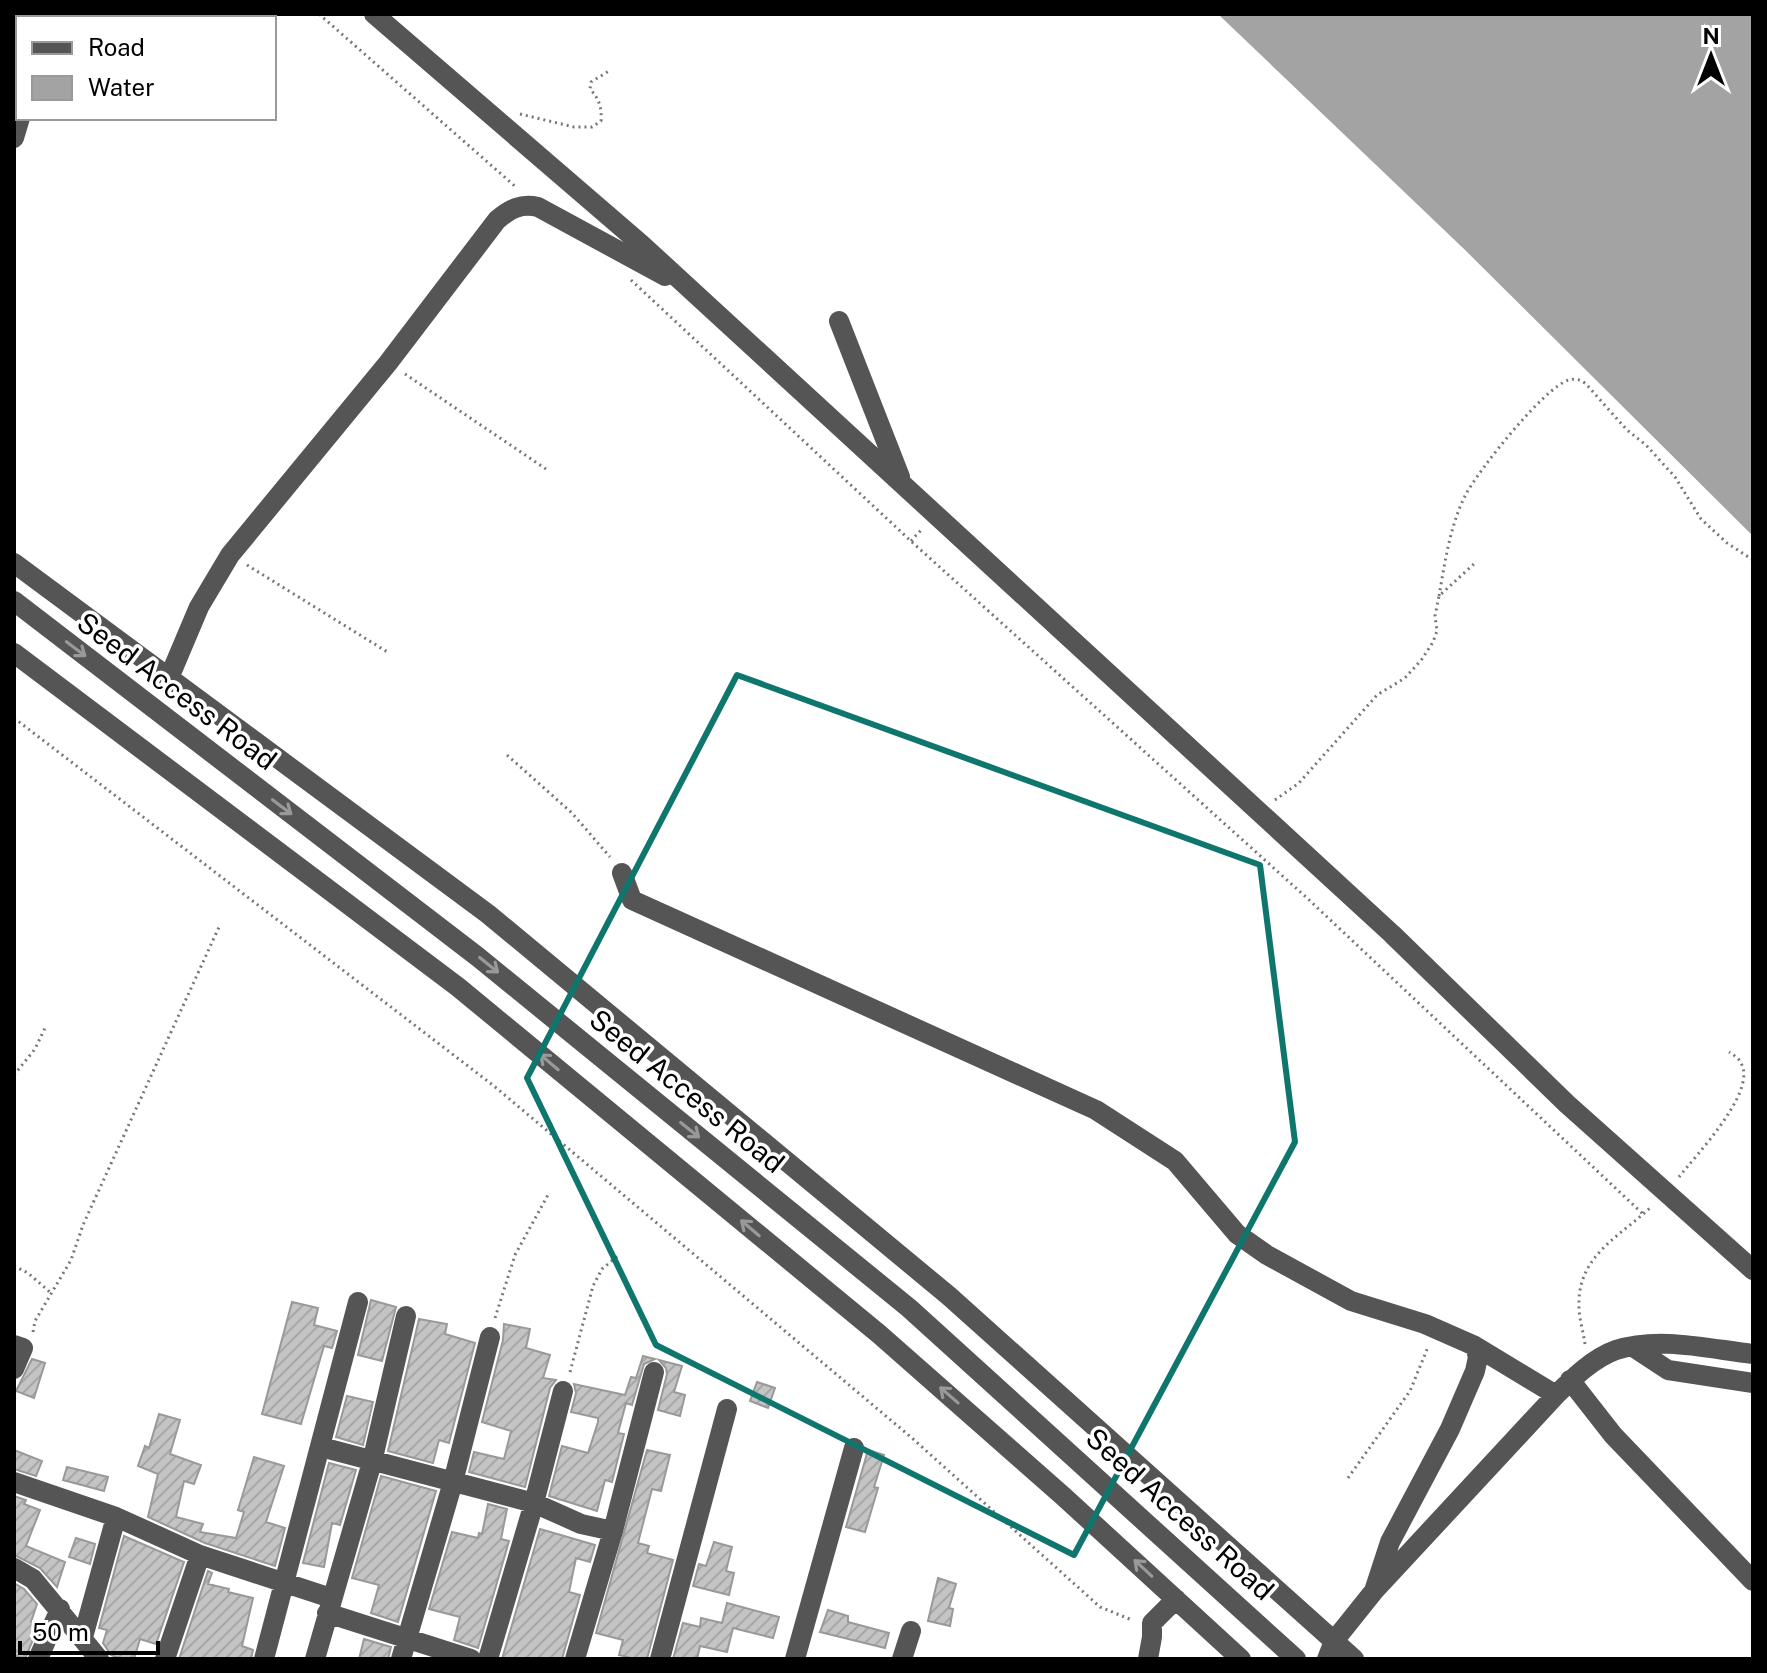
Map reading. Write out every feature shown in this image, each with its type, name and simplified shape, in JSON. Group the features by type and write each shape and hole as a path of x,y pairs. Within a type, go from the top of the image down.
{"street":[{"path":"374,14 689,289 1392,934 1567,1104 1753,1270"},
{"path":"169,678 199,607 230,555 388,363 497,220 507,212 527,205 538,207 689,289"},
{"path":"839,321 903,485"},
{"path":"14,563 488,914 913,1265 1330,1650 1354,1659"},
{"name":"Seed Access Road","path":"14,601 478,957 909,1308 1296,1659"},
{"path":"14,653 458,987 879,1334 1241,1659"},
{"path":"622,873 632,900 1096,1110 1175,1161 1237,1234 1267,1255 1351,1301 1436,1328 1563,1388 1613,1435 1753,1581"},
{"path":"264,1659 358,1302"},
{"path":"315,1659 372,1462 406,1316"},
{"path":"404,1649 453,1482 490,1337"},
{"path":"1330,1650 1374,1591 1563,1388 1588,1367 1615,1351 1649,1344 1687,1345 1753,1354"},
{"path":"14,1369 18,1346"},
{"path":"1374,1591 1390,1542 1450,1429 1475,1371 1478,1357 1475,1346"},
{"path":"1633,1347 1668,1370 1753,1383"},
{"path":"575,1659 613,1531 654,1372"},
{"path":"488,1659 563,1391"},
{"path":"660,1659 727,1409"},
{"path":"321,1447 534,1503 581,1524 613,1531"},
{"path":"795,1659 854,1448"},
{"path":"14,1482 116,1517 200,1555 284,1585 329,1605 404,1649 471,1659"},
{"path":"83,1637 116,1517"},
{"path":"165,1659 200,1555"},
{"path":"14,1568 33,1579 99,1659"},
{"path":"1148,1659 1152,1623 1176,1599"},
{"path":"38,1659 60,1609"},
{"path":"902,1659 911,1631"}],"path":[{"path":"319,14 516,187 527,205"},
{"path":"493,116 508,113 535,116 574,127 592,127 601,121 602,111 598,98 590,89 591,82 609,71"},
{"path":"629,278 911,541 1307,898 1643,1214"},
{"path":"388,363 546,469"},
{"path":"1259,812 1299,783 1377,695 1405,678 1422,659 1437,631 1435,616 1452,531 1465,496 1476,477 1523,419 1571,379 1586,384 1627,430 1646,445 1675,477 1701,519 1727,543 1753,560"},
{"path":"230,555 389,653"},
{"path":"1439,596 1475,563"},
{"path":"14,718 494,1086 912,1438 1100,1607 1128,1620 1152,1623"},
{"path":"507,755 572,813 622,873"},
{"path":"18,1346 28,1345 35,1321 71,1260 83,1225 219,927"},
{"path":"14,1075 35,1049 45,1028"},
{"path":"1588,1367 1578,1302 1589,1262 1604,1245 1666,1192 1719,1128 1744,1076 1744,1067 1729,1052"},
{"path":"490,1337 515,1255 549,1193"},
{"path":"563,1391 593,1286 602,1269 620,1254"},
{"path":"14,1266 28,1273 51,1293"},
{"path":"1348,1478 1410,1391 1436,1328"}],"highlighted area":[{"path":"737,675 1260,865 1295,1142 1074,1555 656,1345 527,1078"}],"water":[{"path":"1218,14 1753,14 1753,536 1463,248"}],"building":[{"path":"371,1300 396,1307 382,1361 358,1355"},
{"path":"292,1302 318,1308 314,1325 337,1331 332,1348 324,1346 301,1424 262,1414"},
{"path":"419,1319 447,1324 445,1334 475,1343 449,1443 439,1440 433,1463 388,1451"},
{"path":"504,1324 530,1329 526,1348 550,1355 543,1378 556,1380 550,1388 525,1487 469,1472 474,1452 504,1459 511,1431 482,1422 503,1340"},
{"path":"643,1356 655,1359 644,1364 632,1405 626,1403 618,1433 624,1434 612,1482 605,1480 597,1511 549,1496 562,1446 588,1453 598,1422 598,1418 571,1412 576,1393 574,1384 625,1395 631,1377 636,1378"},
{"path":"32,1359 45,1363 34,1398 16,1391"},
{"path":"659,1360 682,1366 674,1392 685,1395 680,1416 658,1410 667,1374"},
{"path":"757,1382 775,1388 768,1408 750,1401"},
{"path":"347,1396 373,1402 363,1445 336,1437"},
{"path":"159,1414 180,1420 170,1454 201,1465 194,1484 184,1481 176,1517 203,1524 200,1532 236,1538 244,1512 238,1510 254,1457 284,1466 266,1522 285,1528 275,1566 205,1543 148,1517 158,1474 138,1466 145,1446 149,1448"},
{"path":"14,1450 42,1461 36,1476 14,1469"},
{"path":"647,1450 670,1455 661,1491 652,1489 638,1543 649,1546 647,1553 673,1560 647,1659 635,1659 619,1655 623,1640 596,1633"},
{"path":"868,1450 884,1455 865,1532 846,1527"},
{"path":"329,1463 356,1470 340,1525 332,1523 324,1567 303,1563"},
{"path":"67,1467 108,1477 104,1491 63,1480"},
{"path":"381,1476 436,1491 398,1622 371,1613 379,1585 352,1578"},
{"path":"14,1496 40,1510 26,1546 65,1562 57,1587 40,1568 14,1555"},
{"path":"488,1504 507,1509 501,1539 509,1541 478,1648 454,1640 460,1617 429,1609 452,1532 478,1538 479,1533 482,1534"},
{"path":"540,1529 595,1545 590,1562 576,1558 569,1592 580,1595 562,1659 502,1659"},
{"path":"124,1536 184,1562 156,1644 140,1639 134,1659 111,1655 103,1643 107,1630 99,1628"},
{"path":"76,1538 95,1544 90,1564 69,1557"},
{"path":"714,1542 732,1547 726,1571 734,1573 729,1595 693,1586 699,1564 706,1566"},
{"path":"208,1571 212,1573 208,1584 253,1598 242,1646 253,1650 251,1659 179,1659"},
{"path":"938,1578 956,1584 949,1608 953,1609 950,1626 928,1621"},
{"path":"14,1583 37,1604 31,1622 39,1625 25,1659 14,1655"},
{"path":"727,1603 779,1617 773,1638 733,1628 727,1652 700,1646 697,1659 673,1659 683,1623 700,1627 701,1618 722,1623"},
{"path":"828,1610 848,1616 848,1622 889,1633 885,1648 820,1632"},
{"path":"364,1639 391,1647 388,1659 359,1659"}]}
